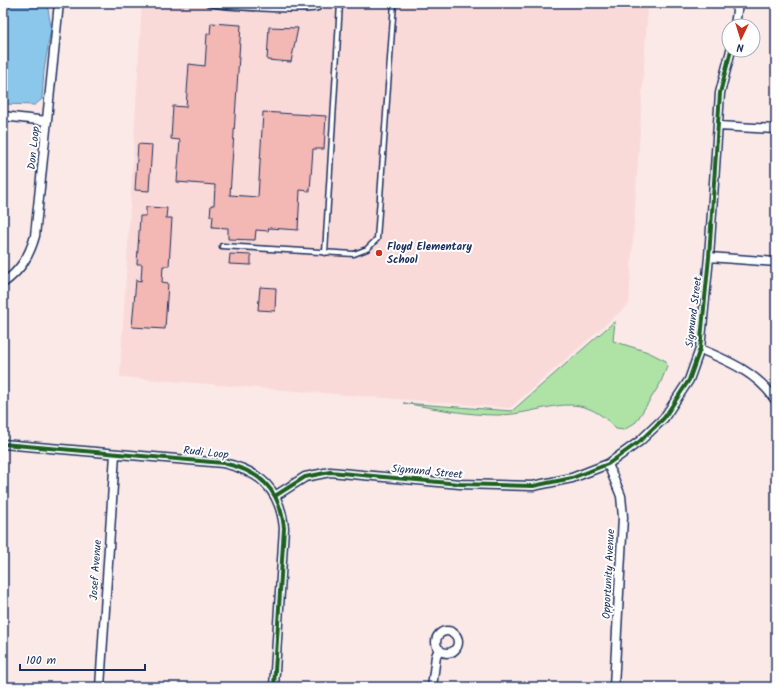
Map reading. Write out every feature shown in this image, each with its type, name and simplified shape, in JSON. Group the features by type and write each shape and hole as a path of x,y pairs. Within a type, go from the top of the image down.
{"street":[{"name":"Don Loop","path":"3,283 16,273 27,259 35,236 59,3"},
{"path":"736,18 738,3"},
{"name":"Sigmund Street","path":"275,496 305,477 330,472 460,484 533,486 572,478 608,464 640,441 664,418 689,380 700,349 710,257 720,93 729,58"},
{"path":"3,116 47,121"},
{"path":"718,126 776,129"},
{"path":"710,257 776,262"},
{"path":"700,349 728,360 753,376 772,394 776,402"},
{"name":"Rudi Loop","path":"3,444 223,463 241,467 263,480 275,496 283,516 284,528 274,687"},
{"name":"Josef Avenue","path":"100,687 115,454"},
{"name":"Opportunity Avenue","path":"608,464 621,496 624,517 614,687"},
{"path":"432,687 436,656 439,648"}],"lane":[{"path":"208,3 295,11 312,10 318,8 320,3"},
{"path":"325,253 340,3"},
{"path":"222,246 354,254 367,250 377,239 394,3"}],"shaded area":[{"name":"Floyd Elementary School","path":"142,3 648,3 629,304 510,408 120,377"}],"green space":[{"path":"615,321 613,341 648,352 666,361 667,367 660,384 636,422 624,430 616,429 602,416 588,408 574,405 514,414 485,415 461,413 403,403 512,411"}],"water":[{"path":"3,3 47,3 51,27 44,71 42,99 35,105 3,104"}],"building":[{"path":"211,23 241,25 230,195 258,197 263,112 326,116 324,149 313,149 310,191 300,190 298,230 269,228 268,231 256,230 255,240 228,239 228,228 212,227 213,216 210,216 211,205 214,205 215,185 177,182 180,140 171,139 173,106 186,107 189,64 205,66 207,34 210,34"},
{"path":"269,27 298,28 291,62 267,60"},
{"path":"138,144 152,145 149,191 135,190"},
{"path":"146,207 167,208 166,218 172,218 169,266 163,266 162,282 168,283 165,329 132,327 136,280 141,281 142,264 137,264 140,216 146,216"},
{"path":"230,254 251,255 251,265 229,264"},
{"path":"260,287 276,288 275,311 258,310"}],"cycle path":[{"path":"275,496 305,477 330,472 460,484 533,486 572,478 608,464 640,441 664,418 689,380 700,349 709,257 720,93 729,58"},
{"path":"3,444 223,463 248,471 266,484 273,492 278,503 282,514 284,528 274,687"}],"place":[{"name":"Floyd Elementary School","path":"379,253"}]}
